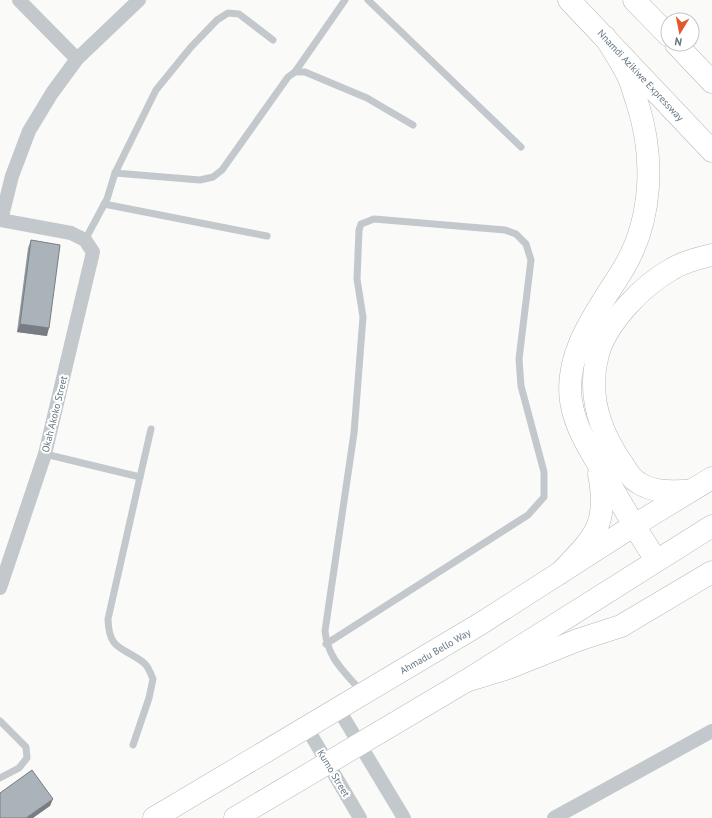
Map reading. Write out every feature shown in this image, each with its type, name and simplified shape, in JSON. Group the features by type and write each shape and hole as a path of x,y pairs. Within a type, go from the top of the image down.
{"main road":[{"name":"Nnamdi Azikiwe Expressway","path":"569,0 712,151"},
{"path":"634,0 660,27"},
{"path":"605,37 629,77 641,113 646,136 648,186 644,217 637,239 623,270 587,329 576,352 571,376 571,400 579,430 633,526 656,560"},
{"path":"684,52 712,82"},
{"path":"689,491 658,490 639,484 630,475 610,446 598,420 594,386 598,354 612,324 650,285 672,268 712,255"},
{"path":"560,573 577,555 599,525 603,507 602,489 597,463"},
{"name":"Ahmadu Bello Way","path":"154,818 339,710 363,693 480,624 633,526 712,478"},
{"path":"235,818 466,681 712,526"},
{"path":"466,681 508,668 572,642 620,626 712,572"}],"street":[{"path":"19,0 77,59"},
{"path":"85,240 71,233 0,220 12,176 29,130 77,59 139,0"},
{"name":"Okah Akoko Street","path":"0,588 45,454 93,252 85,240"},
{"path":"339,710 361,744 404,818"},
{"name":"Kumo Street","path":"307,728 360,818"},
{"path":"554,818 712,731"}],"lane":[{"path":"115,173 200,180 212,177 222,170 288,77 295,72 345,0"},
{"path":"368,0 521,147"},
{"path":"85,240 104,204 115,173 156,90 191,47 217,20 228,13 239,14 272,40"},
{"path":"295,72 305,72 366,98 413,125"},
{"path":"104,204 267,236"},
{"path":"326,644 528,515 544,497 544,472 521,386 519,359 531,260 526,244 516,234 505,230 374,219 361,224 359,230 357,279 363,317 354,433 325,632 326,644 330,655 363,693"},
{"path":"133,745 149,698 153,679 145,664 114,644 108,634 108,619 151,429"},
{"path":"45,454 140,476"},
{"path":"0,721 26,747 26,758 19,768 0,778"}],"building":[{"path":"31,240 60,245 49,328 20,324"},
{"path":"32,770 53,799 26,818 0,818 0,793"}]}
